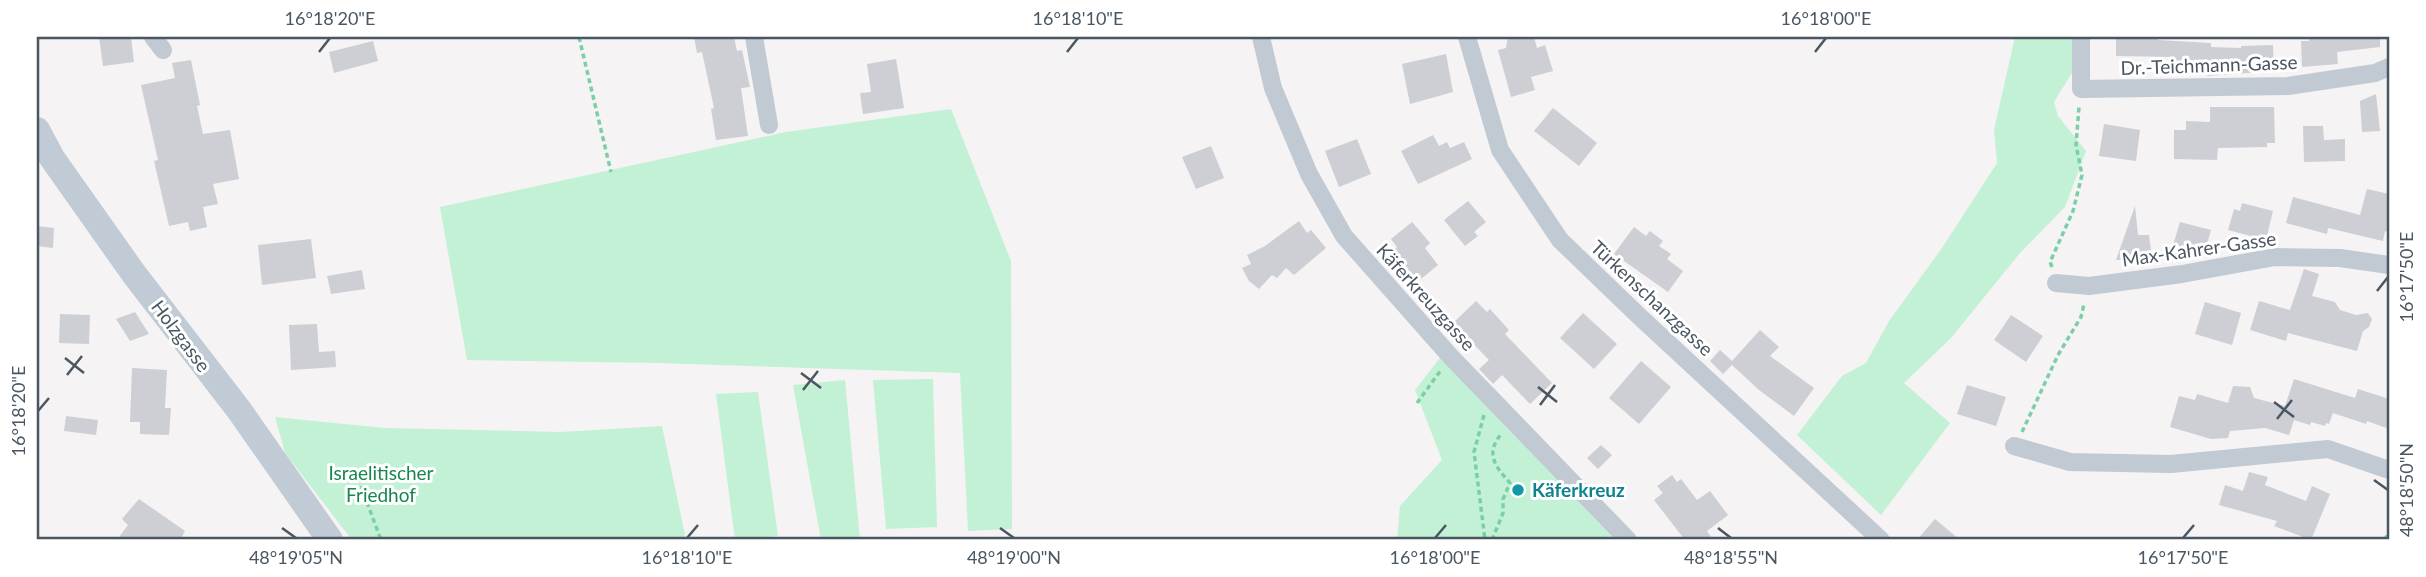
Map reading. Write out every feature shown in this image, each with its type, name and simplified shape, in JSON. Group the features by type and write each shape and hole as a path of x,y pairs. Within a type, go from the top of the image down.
{"street":[{"path":"754,37 769,125"},
{"name":"Käferkreuzgasse","path":"1261,37 1273,88 1309,174 1345,236 1451,358 1628,540"},
{"name":"Türkenschanzgasse","path":"1467,37 1500,150 1560,240 1881,540"},
{"path":"2081,37 2081,89"},
{"name":"Dr.-Teichmann-Gasse","path":"2081,89 2288,86 2375,73 2389,68"},
{"name":"Holzgasse","path":"37,130 52,158 127,264 239,410 330,540"},
{"name":"Max-Kahrer-Gasse","path":"2056,283 2089,286 2182,274 2275,257 2340,258 2389,265"},
{"path":"2014,446 2070,462 2171,464 2328,449 2389,470"}],"path":[{"path":"579,37 611,172"},
{"path":"2056,283 2050,262 2073,211 2082,175 2076,145 2081,89"},
{"path":"2014,446 2058,355 2081,317 2089,286"},
{"path":"1417,403 1451,358"},
{"path":"1485,540 1475,452 1484,416 1492,401"},
{"path":"1492,540 1503,513 1503,499 1510,482 1496,466 1492,452 1493,443 1505,430"},
{"path":"361,469 362,489 380,540"},
{"path":"2385,540 2389,531"}],"green space":[{"path":"2015,37 2080,37 2081,58 2054,102 2058,116 2086,151 2065,207 2020,253 1951,338 1904,383 1950,423 1881,515 1797,435 1842,376 1866,363 1889,321 1942,248 1997,163 1994,130"},
{"path":"951,109 1011,261 1012,529 968,531 960,373 467,360 440,207 786,132"},
{"path":"1440,358 1615,540 1397,540 1400,506 1442,460 1415,390"},
{"path":"933,379 937,527 886,529 873,380"},
{"path":"845,380 860,540 821,540 793,385"},
{"path":"758,392 778,536 735,540 716,394"},
{"name":"Israelitischer Friedhof","path":"275,417 384,428 561,432 662,426 686,540 352,540 285,453"}],"building":[{"path":"99,37 131,37 134,62 103,66"},
{"path":"694,37 734,37 737,51 742,50 750,87 741,88 748,136 716,140 711,109 714,108 702,52 697,53"},
{"path":"1508,37 1534,37 1537,48 1545,45 1553,71 1531,77 1535,90 1511,97 1498,50 1506,48"},
{"path":"2116,37 2158,37 2158,40 2211,43 2211,47 2273,45 2274,71 2207,76 2206,69 2174,69 2174,57 2116,56"},
{"path":"2309,37 2380,37 2380,47 2337,52 2338,64 2302,67 2301,41 2309,41"},
{"path":"373,41 378,61 334,73 329,52"},
{"path":"1446,54 1453,92 1410,104 1402,64"},
{"path":"896,59 904,108 863,114 860,93 871,92 867,64"},
{"path":"191,60 203,134 230,130 239,179 213,184 218,204 203,207 207,227 190,231 188,222 169,226 141,85 175,78 172,63"},
{"path":"2376,94 2380,131 2362,132 2360,101"},
{"path":"2210,107 2274,107 2275,143 2267,143 2267,147 2218,148 2217,160 2174,159 2174,130 2186,130 2186,121 2210,122"},
{"path":"1553,108 1597,143 1579,166 1534,131"},
{"path":"2104,124 2140,130 2136,161 2099,156"},
{"path":"2303,126 2323,126 2324,140 2345,139 2345,161 2304,162"},
{"path":"1433,135 1439,146 1447,142 1450,148 1464,142 1472,159 1418,184 1401,151"},
{"path":"1357,139 1371,174 1339,187 1325,151"},
{"path":"1211,146 1224,178 1196,189 1182,157"},
{"path":"2367,189 2389,194 2389,232 2385,231 2383,241 2328,228 2327,234 2286,223 2293,197 2360,215"},
{"path":"1468,201 1486,222 1474,232 1478,236 1465,246 1444,220"},
{"path":"2242,203 2273,211 2266,240 2228,230 2234,209 2240,211"},
{"path":"2135,206 2138,235 2149,235 2152,258 2116,260"},
{"path":"1299,221 1307,233 1311,230 1326,248 1294,275 1286,268 1277,278 1272,275 1259,289 1249,281 1242,268 1251,264 1247,255 1265,246"},
{"path":"1412,222 1430,243 1425,248 1438,265 1416,283 1390,253 1397,247 1391,239"},
{"path":"2180,222 2211,230 2206,248 2170,255"},
{"path":"37,226 54,228 53,248 37,246"},
{"path":"1634,227 1646,236 1650,231 1663,241 1659,246 1671,254 1667,259 1683,271 1668,292 1614,254"},
{"path":"311,239 316,278 262,285 258,245"},
{"path":"2304,269 2319,274 2312,296 2335,302 2340,310 2356,315 2368,313 2372,319 2369,327 2363,331 2357,351 2288,333 2286,341 2250,330 2259,301 2290,310"},
{"path":"362,270 365,289 331,294 327,276"},
{"path":"1476,301 1487,312 1490,309 1509,330 1505,334 1552,383 1530,404 1502,375 1493,384 1479,369 1489,360 1453,323"},
{"path":"2205,302 2241,313 2232,345 2195,334"},
{"path":"135,312 149,334 130,341 116,319"},
{"path":"1583,313 1617,344 1594,369 1560,338"},
{"path":"60,314 90,315 89,344 59,343"},
{"path":"2011,315 2043,336 2026,362 1994,340"},
{"path":"317,324 319,352 335,351 336,367 291,370 289,325"},
{"path":"1760,330 1779,347 1770,356 1814,388 1794,416 1759,390 1732,365 1723,374 1710,361 1720,350 1732,361"},
{"path":"1641,361 1671,387 1639,424 1609,398"},
{"path":"132,368 167,370 165,408 171,408 169,435 140,434 140,422 130,422"},
{"path":"2294,379 2355,398 2358,389 2389,399 2389,429 2333,413 2329,424 2326,423 2325,426 2294,420 2289,435 2265,428 2230,431 2228,438 2211,439 2170,427 2179,396 2195,400 2197,394 2228,403 2233,386 2250,387 2254,398 2285,406"},
{"path":"1967,385 2006,397 1996,426 1957,414"},
{"path":"66,416 98,420 96,435 64,431"},
{"path":"1601,445 1612,455 1598,469 1587,458"},
{"path":"2249,472 2268,477 2265,485 2306,501 2312,486 2330,494 2311,540 2274,526 2277,521 2219,505 2225,485 2243,491"},
{"path":"1672,475 1677,482 1681,479 1697,500 1710,491 1728,515 1707,531 1713,540 1685,540 1654,500 1663,493 1657,486"},
{"path":"139,499 185,531 180,540 117,540 128,525 122,519"},
{"path":"1935,519 1960,540 1917,540"}],"place":[{"name":"Käferkreuz","path":"1518,490"}]}
